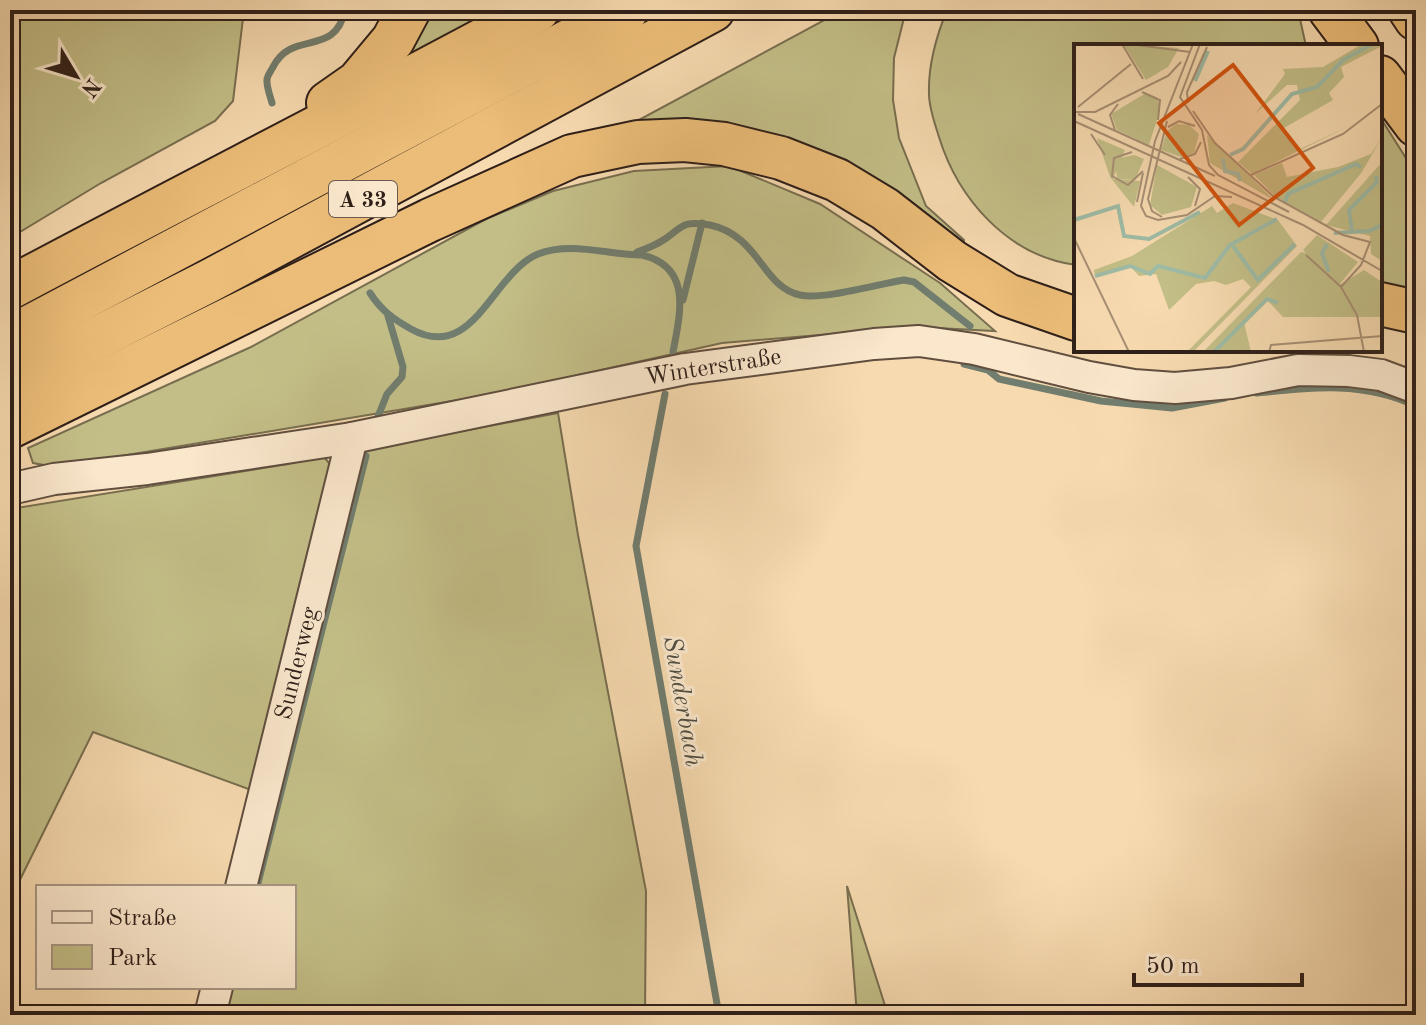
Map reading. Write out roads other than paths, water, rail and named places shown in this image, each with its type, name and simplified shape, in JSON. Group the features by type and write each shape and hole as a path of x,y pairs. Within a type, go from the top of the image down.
{"highway":[{"path":"249,160 358,82 393,40 409,10"},
{"path":"10,288 249,160 363,105 538,10"},
{"name":"A 33","path":"10,337 627,10"},
{"name":"A 33","path":"10,382 211,280 713,10"},
{"path":"1330,10 1356,44"},
{"path":"1410,10 1416,19"},
{"path":"1382,80 1416,125"},
{"path":"10,427 430,220 572,156 638,142 685,140 724,144 781,158 823,174 885,209 952,261 1007,295 1072,318"},
{"path":"1382,304 1416,312"}],"street":[{"name":"Winterstraße","path":"10,489 54,479 147,469 352,438 685,369 781,354 919,341 974,349 1134,385 1175,388 1231,383 1298,370 1381,375 1416,388"},
{"name":"Sunderweg","path":"241,885 352,438"},
{"path":"210,1015 216,989"}],"waterway":[{"name":"Sunderbach","path":"272,103 267,79 281,56 291,49 332,34 340,25 345,10"},
{"path":"683,300 702,223"},
{"path":"637,252 658,243 685,225 710,225 740,239 787,290 800,295 823,295 904,280 914,282 970,326"},
{"name":"Sunderbach","path":"370,293 388,314 411,329 433,337 451,335 467,326 522,264 538,254 576,249 642,255 658,261 676,281 680,308 673,352"},
{"name":"Sunderbach","path":"377,419 387,394 402,377 403,367 388,316"},
{"path":"964,364 988,370 999,379 1101,401 1172,408 1225,398"},
{"path":"1257,393 1318,388 1358,389 1416,406"},
{"name":"Sunderbach","path":"665,394 636,546 719,1015"},
{"name":"Sunderbach","path":"258,885 366,456"}]}
